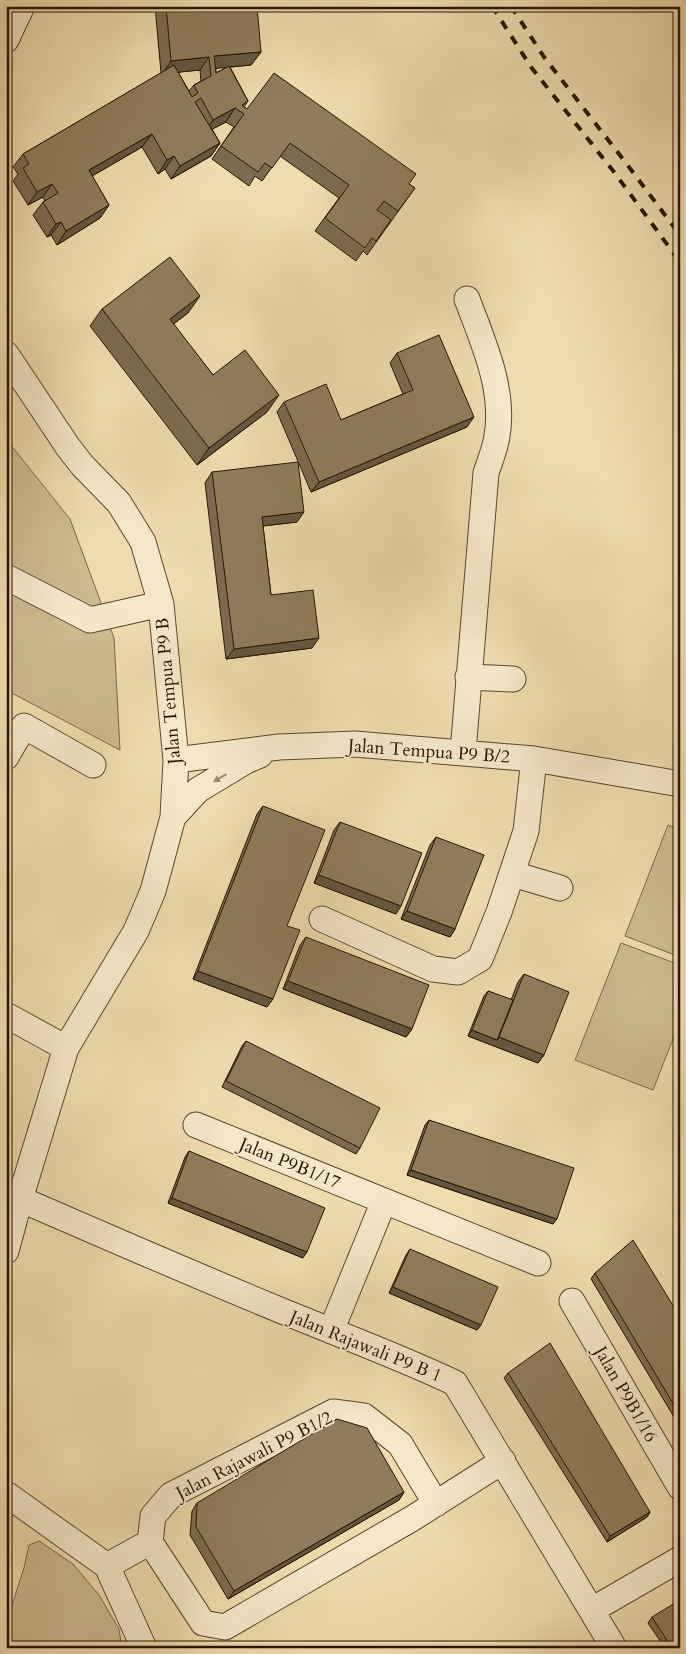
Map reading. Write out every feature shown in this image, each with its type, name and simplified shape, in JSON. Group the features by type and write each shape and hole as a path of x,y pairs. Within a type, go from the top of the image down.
{"street":[{"path":"6,40 22,6"},
{"path":"463,752 486,473 497,436 498,402 488,353 467,299"},
{"name":"Jalan Tempua P9 B","path":"6,354 68,446 82,465 119,503 143,542 161,604 176,760 173,817 153,891 136,932 66,1048 6,1251"},
{"path":"8,578 90,620 161,604"},
{"path":"468,677 513,679"},
{"path":"6,757 24,726 93,764"},
{"name":"Jalan Tempua P9 B/2","path":"176,760 279,747 355,744 534,759 677,781"},
{"path":"173,817 198,790 246,761 279,747"},
{"path":"322,919 433,969 458,972 480,959 500,912 526,831 534,759"},
{"path":"513,874 560,888"},
{"path":"6,1015 66,1048"},
{"name":"Jalan P9B1/17","path":"196,1125 538,1263"},
{"name":"Jalan Rajawali P9 B 1","path":"20,1199 331,1332 408,1361 455,1382 614,1648"},
{"path":"331,1332 384,1201"},
{"name":"Jalan P9B1/16","path":"572,1301 680,1487"},
{"name":"Jalan Rajawali P9 B1/2","path":"150,1542 154,1516 171,1495 333,1412 364,1416 400,1444 436,1504"},
{"path":"107,1566 150,1542 203,1623 226,1627 436,1504 503,1461"},
{"path":"6,1494 107,1566 144,1648"},
{"path":"592,1610 680,1559"}],"shaded area":[{"path":"6,439 70,519 114,638 120,750 6,690"},
{"path":"668,825 680,830 680,957 625,936"},
{"path":"621,943 680,965 680,1021 653,1090 575,1060"},
{"path":"39,1541 73,1564 99,1595 119,1629 122,1648 6,1648 6,1624 24,1568 29,1545"}],"building":[{"path":"166,6 257,6 261,52 214,56 216,73 229,66 248,101 242,105 247,109 274,73 416,174 409,184 415,188 398,211 384,201 377,210 391,220 376,241 372,238 365,248 325,218 349,185 290,143 272,168 265,163 258,172 221,146 244,114 235,108 213,120 201,98 195,102 220,143 180,166 174,156 167,160 152,134 89,170 109,205 66,231 61,222 56,224 43,202 58,193 52,184 37,192 23,168 29,164 23,154 174,65 192,97 198,93 194,85 211,76 209,57 171,61"},
{"path":"170,257 200,296 170,319 213,375 245,350 279,395 209,448 102,309"},
{"path":"439,335 474,417 319,482 284,402 326,384 341,420 413,390 397,353"},
{"path":"298,462 304,512 262,517 271,595 313,590 319,638 234,649 212,472"},
{"path":"263,806 325,830 287,926 300,930 273,999 198,971"},
{"path":"340,822 422,853 401,906 319,875"},
{"path":"436,837 484,855 455,929 407,911"},
{"path":"306,937 429,985 412,1029 288,981"},
{"path":"524,974 569,992 544,1055 499,1037"},
{"path":"488,991 513,1000 497,1040 472,1030"},
{"path":"246,1041 380,1108 360,1148 226,1081"},
{"path":"429,1120 574,1168 557,1219 411,1170"},
{"path":"189,1151 325,1208 307,1252 172,1198"},
{"path":"633,1240 680,1317 680,1415 595,1273"},
{"path":"410,1249 498,1287 481,1325 393,1287"},
{"path":"550,1343 650,1512 610,1536 508,1373"},
{"path":"337,1419 367,1428 404,1492 234,1591 196,1527 197,1503"},
{"path":"680,1600 680,1648 672,1648 652,1617"}],"railway":[{"path":"492,6 531,67 614,172 680,262"},
{"path":"511,6 544,57 680,235"}]}
